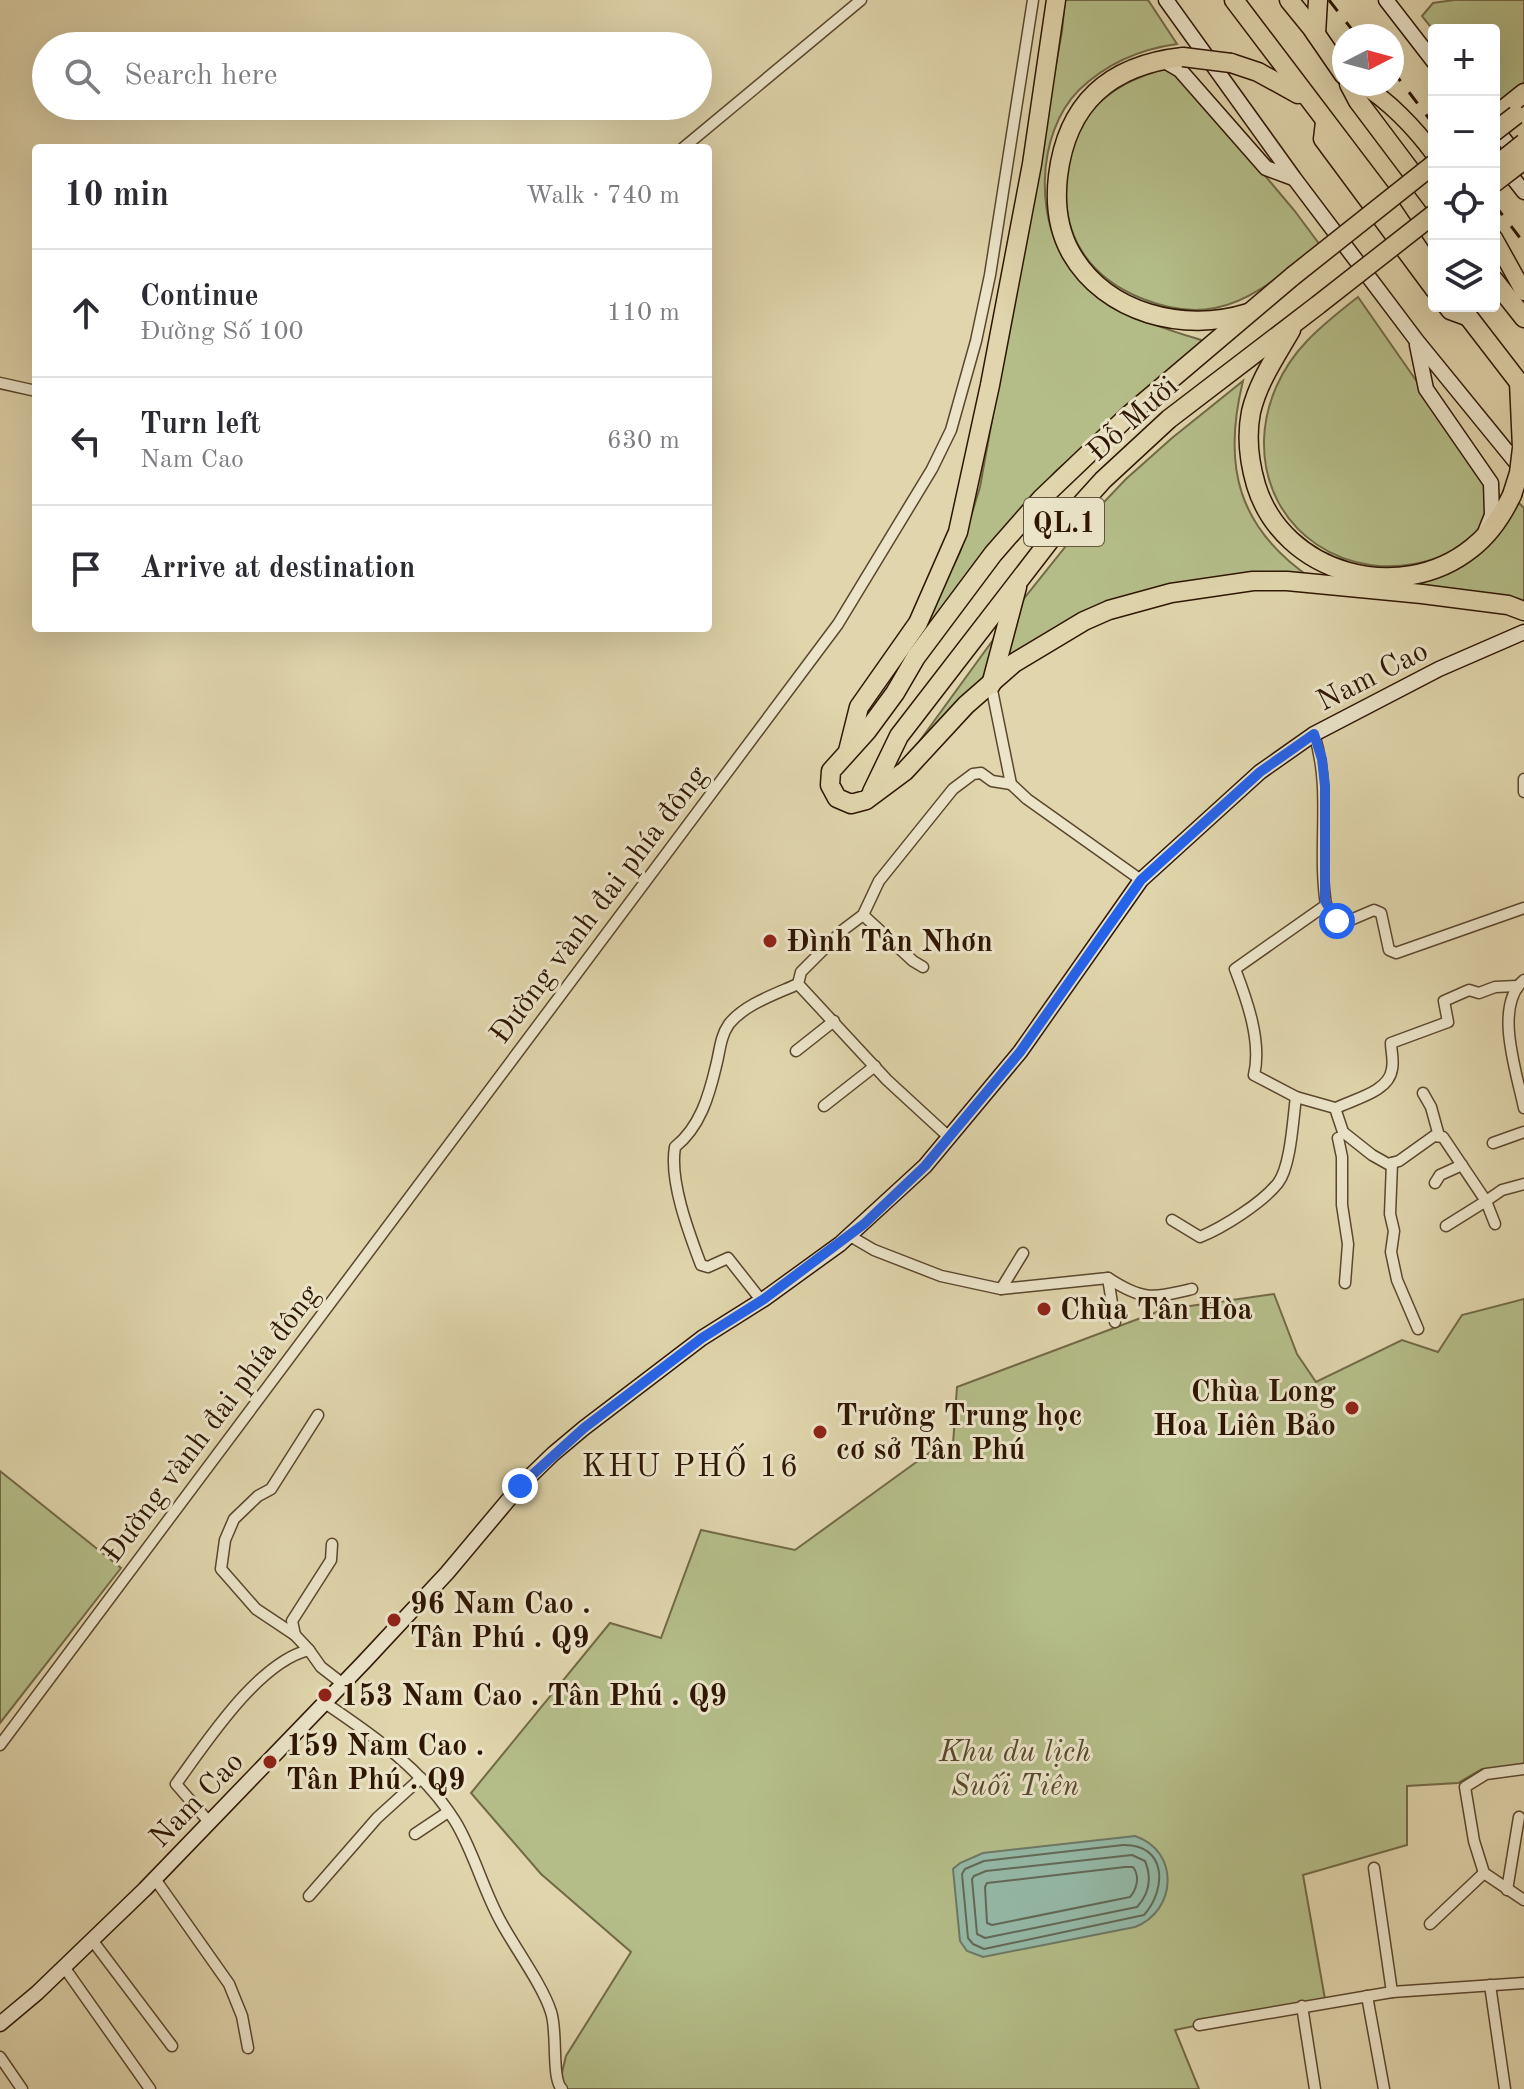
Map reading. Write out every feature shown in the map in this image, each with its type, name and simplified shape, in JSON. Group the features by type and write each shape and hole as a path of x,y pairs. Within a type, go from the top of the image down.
{"highway":[{"path":"848,751 859,707 918,623 958,532 1032,164 1056,0"},
{"path":"1234,0 1307,100"},
{"path":"1289,0 1332,56"},
{"path":"1316,34 1318,0"},
{"name":"QL.1","path":"1281,301 1254,311 1209,321 1182,321 1130,306 1106,292 1086,274 1070,251 1058,220 1057,189 1061,152 1073,119 1093,95 1111,80 1163,60 1183,57 1231,63 1283,84 1307,100 1385,199 1428,263"},
{"path":"1355,96 1428,194"},
{"path":"1500,114 1519,105"},
{"path":"1500,123 1519,105"},
{"path":"1500,162 1524,143"},
{"path":"1500,179 1524,163"},
{"name":"QL.1","path":"1297,280 1429,168"},
{"name":"QL.1","path":"1297,280 1428,183"},
{"name":"QL.1","path":"1321,309 1428,219"},
{"name":"QL.1","path":"1321,309 1428,234"},
{"name":"Đỗ Mười","path":"895,693 916,657 993,554 1042,498 1129,415 1254,311 1297,280"},
{"name":"Đỗ Mười","path":"1297,280 1281,301 1143,415 1054,499 867,731 831,771 829,778 837,798 851,804 866,800 899,736 1022,574 1057,531 1138,447 1201,393 1297,321 1321,309"},
{"path":"1500,288 1524,318"},
{"name":"Đỗ Mười","path":"871,794 888,783 906,746 1012,602 1064,540 1140,459 1225,388 1281,348 1321,309"},
{"name":"QL.1","path":"1297,321 1257,391 1248,431 1249,452 1259,495 1270,519 1305,554 1325,565 1349,572 1393,576 1437,568 1471,549 1495,525 1512,495 1519,473 1522,386 1465,312"},
{"path":"991,685 1022,574"},
{"path":"888,783 905,771 966,705 991,685 1110,617 1218,591 1295,587 1524,613"}],"main road":[{"path":"1377,96 1428,146"},
{"name":"QL.1","path":"1324,122 1322,139 1428,282"},
{"path":"1495,240 1524,292"}],"street":[{"path":"688,144 861,0"},
{"name":"Đường vành đai phía đông","path":"0,1745 838,624 932,469 951,430 982,315 1033,0"},
{"path":"1166,0 1294,178 1417,341 1524,472"},
{"path":"1389,3 1428,54"},
{"path":"1163,60 1180,70 1266,168 1294,178"},
{"path":"1500,136 1524,163"},
{"path":"1500,162 1524,192"},
{"path":"1417,341 1426,389 1491,483 1492,515 1484,537"},
{"path":"0,383 32,390"},
{"name":"Nam Cao","path":"0,2024 155,1879 447,1573 520,1486 553,1454 702,1338 850,1236 925,1166 1020,1052 1141,880 1260,772 1314,734 1439,669 1524,632"},
{"path":"991,685 1011,784"},
{"path":"1314,734 1322,759 1325,786 1326,905 1341,924 1374,910 1381,913 1389,950 1396,953 1524,908"},
{"path":"761,1300 728,1258 708,1267 701,1265 677,1185 673,1160 675,1147 697,1125 711,1084 720,1042 729,1024 753,1006 798,984 801,972 843,930 863,915 879,881 953,789 973,774 981,773 992,781 1011,784 1027,799 1141,880"},
{"path":"1524,779 1524,792"},
{"path":"1326,905 1235,969 1258,1062 1254,1075 1296,1097 1336,1108 1375,1091 1390,1078 1393,1068 1391,1043 1448,1022 1444,1001 1469,990 1479,993 1520,983"},
{"path":"863,915 923,967"},
{"path":"1520,983 1511,999 1507,1020 1524,1108"},
{"path":"798,984 875,1066 950,1138"},
{"path":"796,1051 834,1021"},
{"path":"824,1106 875,1066"},
{"path":"1423,1093 1431,1107 1439,1136"},
{"path":"1172,1220 1200,1237 1225,1224 1279,1182 1290,1140 1296,1097"},
{"path":"1336,1108 1341,1135 1342,1205 1348,1244 1345,1283"},
{"path":"1493,1143 1524,1132"},
{"path":"1341,1135 1388,1164 1399,1161 1434,1136 1443,1137 1486,1201 1495,1224"},
{"path":"1392,1163 1390,1214 1394,1231 1391,1252 1397,1280 1418,1329"},
{"path":"1435,1183 1440,1175 1462,1165"},
{"path":"1446,1226 1502,1190 1524,1184"},
{"path":"850,1236 874,1250 941,1276 1001,1289 1108,1278 1143,1297 1192,1289"},
{"path":"1001,1289 1023,1253"},
{"path":"1108,1278 1115,1322"},
{"path":"318,1415 271,1489 258,1496 234,1519 225,1540 221,1569 256,1609 295,1635 321,1667 343,1684"},
{"path":"295,1635 292,1621 331,1560 332,1544"},
{"path":"209,1822 176,1784 234,1706 283,1661 309,1650"},
{"path":"325,1703 373,1735 421,1778 456,1824 491,1903 551,2011 556,2035 555,2080 562,2089"},
{"path":"1524,1769 1486,1774 1465,1787 1474,1841 1484,1873 1524,1900"},
{"path":"309,1896 377,1818 421,1778"},
{"path":"415,1834 448,1812"},
{"path":"1507,1890 1519,1817"},
{"path":"1374,1868 1392,1992"},
{"path":"1430,1924 1484,1873"},
{"path":"155,1879 229,1984 242,2016 248,2048"},
{"path":"92,1940 172,2046"},
{"path":"64,1967 150,2089"},
{"path":"1199,2025 1392,1992 1524,1983"},
{"path":"1490,1985 1505,2089"},
{"path":"1367,1996 1384,2089"},
{"path":"1302,2006 1315,2089"},
{"path":"0,2057 22,2089"}],"green space":[{"path":"1065,0 1148,0 1177,44 1137,54 1112,65 1079,90 1065,109 1054,130 1047,155 1046,205 1051,230 1060,252 1086,286 1132,315 1203,343 1056,471 975,563 917,641 960,552 980,487"},
{"path":"1524,0 1524,82 1500,104 1500,24 1428,24 1422,16 1433,3"},
{"path":"1168,68 1179,74 1320,245 1257,291 1215,308 1188,310 1170,307 1143,299 1106,278 1080,249 1067,212 1068,162 1085,119 1116,90 1135,79"},
{"path":"1358,297 1491,488 1480,529 1459,547 1434,559 1402,566 1372,565 1343,558 1317,544 1295,525 1278,501 1267,473 1264,440 1267,413 1282,375 1313,335"},
{"path":"1243,381 1234,441 1242,493 1252,516 1267,538 1286,559 1311,578 1171,588 1002,665 1022,601 1086,521 1126,479"},
{"path":"1517,501 1524,508 1524,603 1401,583 1420,582 1440,575"},
{"path":"1001,629 986,678 905,761"},
{"name":"Khu du lịch Suối Tiên","path":"1274,1294 1297,1354 1316,1382 1402,1340 1438,1352 1462,1315 1524,1299 1524,1770 1482,1769 1458,1783 1407,1786 1407,1845 1303,1875 1325,1999 1175,2030 1199,2089 558,2089 566,2056 631,1952 541,1874 471,1793 610,1623 661,1638 701,1530 795,1550 944,1442 953,1444 957,1387 1162,1310"},
{"path":"0,1471 121,1568 0,1723"}],"water":[{"path":"1135,1836 1160,1854 1166,1867 1168,1881 1165,1895 1149,1919 1135,1927 983,1957 967,1951 960,1941 953,1869 960,1863 983,1853"}],"railway":[{"path":"1329,0 1348,24"},
{"path":"1404,86 1428,117"},
{"path":"1500,212 1524,243"}],"place":[{"name":"Đình Tân Nhơn","path":"770,941"},
{"name":"Chùa Tân Hòa","path":"1044,1309"},
{"name":"Chùa Long Hoa Liên Bảo","path":"1352,1408"},
{"name":"Trường Trung học cơ sở Tân Phú","path":"820,1432"},
{"name":"96 Nam Cao . Tân Phú . Q9","path":"394,1620"},
{"name":"153 Nam Cao . Tân Phú . Q9","path":"325,1695"},
{"name":"159 Nam Cao . Tân Phú . Q9","path":"270,1762"}],"district":[{"name":"KHU PHỐ 16","path":"691,1465"}],"route":[{"path":"520,1486 584,1428 702,1338 764,1299 864,1224 925,1166 1020,1052 1141,880 1260,772 1314,734 1322,759 1325,786 1325,901 1337,921"}]}
